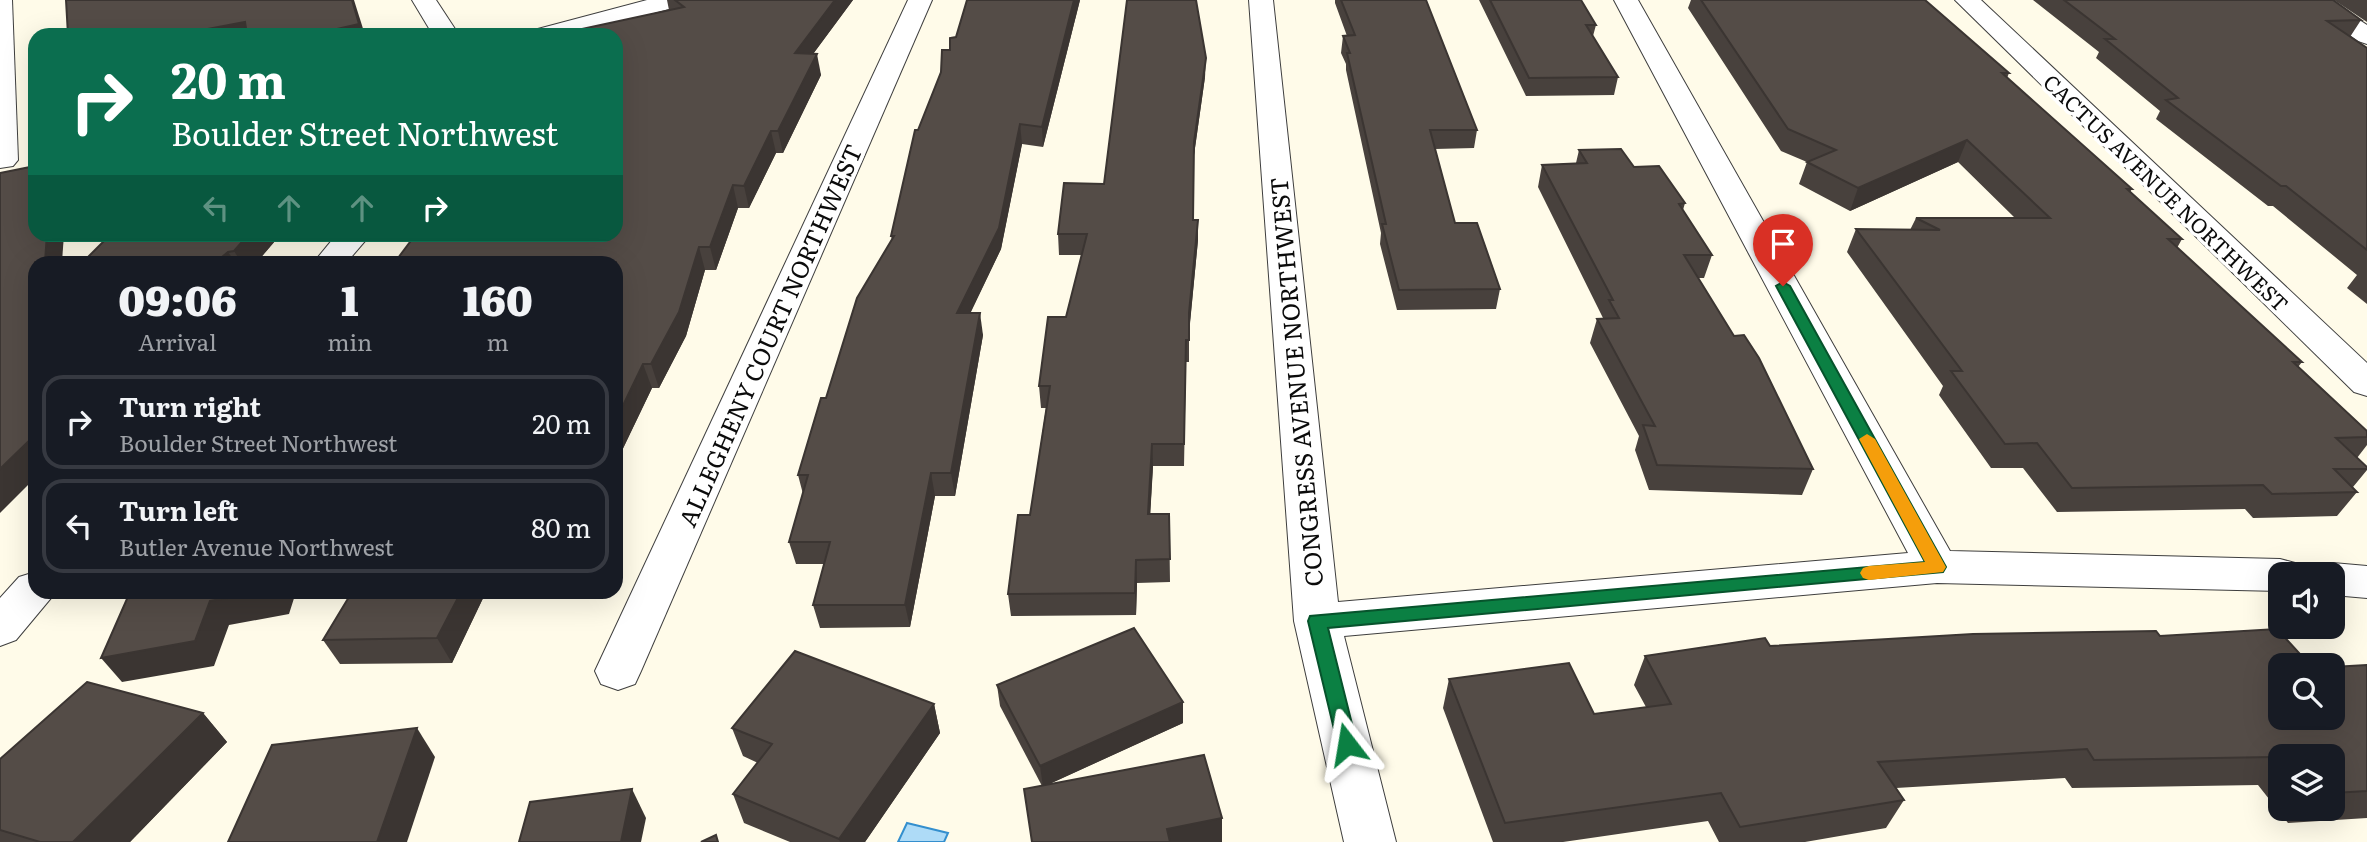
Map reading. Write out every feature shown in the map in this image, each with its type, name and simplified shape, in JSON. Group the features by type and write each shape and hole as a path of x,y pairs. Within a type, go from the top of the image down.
{"street":[{"path":"0,0 1,161 28,155"},
{"path":"424,0 442,28"},
{"path":"570,28 676,0"},
{"name":"ALLEGHENY COURT NORTHWEST","path":"618,671 920,0"},
{"name":"CONGRESS AVENUE NORTHWEST","path":"1261,0 1317,621 1370,842"},
{"path":"1626,0 1937,567"},
{"name":"CACTUS AVENUE NORTHWEST","path":"1967,0 2367,384"},
{"path":"2313,0 2367,36"},
{"path":"335,256 348,242"},
{"path":"1317,621 1937,567 2268,575"},
{"path":"2345,580 2367,582"},
{"path":"0,628 28,597"}],"water":[{"path":"907,823 948,833 944,842 898,842"}],"building":[{"path":"66,0 352,0 359,24 341,28 246,28 245,22 213,28 68,28"},
{"path":"675,0 835,0 795,53 817,54 778,131 771,131 744,186 733,185 710,247 699,247 679,312 651,364 643,364 623,405 623,256 400,256 410,242 623,242 623,28 587,28 684,7"},
{"path":"967,0 1074,0 1042,127 1020,124 999,228 957,313 980,313 951,473 931,473 905,605 813,605 830,542 789,542 808,475 798,475 821,398 826,398 857,298 894,236 891,236 915,130 918,130 941,72 942,50 950,50 950,38 956,37"},
{"path":"1127,0 1196,0 1206,58 1194,142 1193,220 1198,220 1189,340 1186,340 1184,444 1152,444 1148,514 1169,514 1170,559 1136,560 1135,593 1008,594 1018,515 1030,515 1050,386 1039,386 1048,317 1066,317 1087,234 1058,234 1064,183 1104,184"},
{"path":"1341,0 1426,0 1477,130 1430,130 1455,223 1477,223 1500,289 1399,290 1382,224 1386,224 1347,53 1350,53 1343,36 1355,35"},
{"path":"1490,0 1581,0 1596,25 1586,25 1618,77 1529,78"},
{"path":"1701,0 1925,0 2009,73 2002,73 2132,189 2127,189 2182,239 2168,239 2302,362 2293,362 2367,431 2367,437 2336,438 2367,467 2334,469 2357,492 2272,494 2263,485 2072,488 2037,443 2005,444 1951,371 1962,371 1856,229 1940,230 1916,218 2050,218 1967,140 1858,188 1807,162 1836,150 1788,129"},
{"path":"2064,0 2333,0 2361,20 2327,21 2367,48 2367,250 2286,186 2281,186 2166,100 2178,98 2105,39 2115,39"},
{"path":"1621,149 1634,167 1659,166 1685,203 1679,204 1712,255 1684,255 1734,336 1744,335 1759,358 1813,469 1657,465 1643,425 1655,426 1597,319 1619,318 1609,300 1613,300 1542,165 1587,163 1579,150"},
{"path":"28,167 28,242 46,242 45,256 28,256 28,442 0,469 0,173"},
{"path":"103,242 242,242 234,251 223,256 89,256"},
{"path":"127,599 221,599 210,601 195,641 101,658"},
{"path":"348,599 457,599 437,638 323,640"},
{"path":"1134,628 1183,702 1040,766 997,685"},
{"path":"2268,630 2268,639 2286,639 2299,653 2268,653 2268,730 2345,730 2345,666 2367,665 2367,791 2345,792 2345,744 2268,744 2268,757 2094,760 2087,749 1878,762 1904,800 1740,827 1721,793 1505,823 1449,679 1569,663 1594,714 1671,704 1645,656 1765,638 1770,646 1973,634 2156,631 2160,636"},
{"path":"795,651 934,704 839,839 733,794 772,744 732,728"},
{"path":"87,682 203,713 73,842 40,842 0,830 0,759"},
{"path":"417,728 377,842 228,842 272,745"},
{"path":"1204,755 1222,818 1167,829 1170,842 1032,842 1024,789"},
{"path":"632,789 621,842 519,842 530,802"},
{"path":"716,835 718,842 701,842"}],"slow traffic":[{"path":"1867,439 1937,567 1869,573"}],"route":[{"path":"1347,744 1317,621 1937,567 1783,286"}]}
